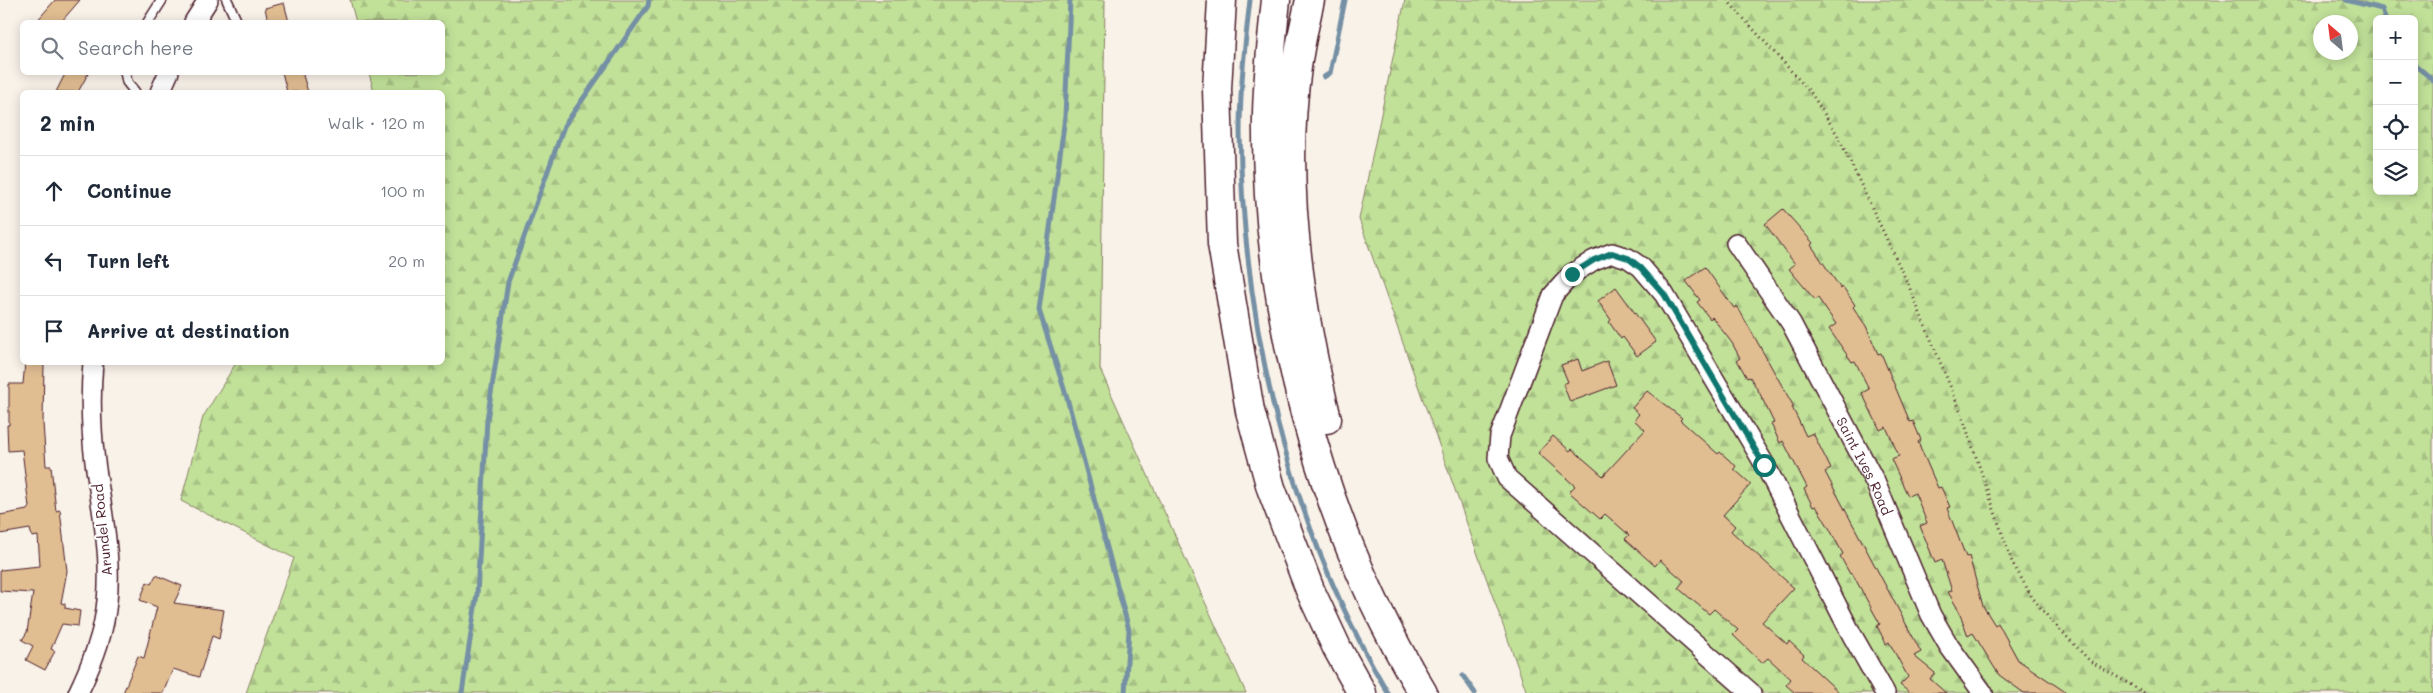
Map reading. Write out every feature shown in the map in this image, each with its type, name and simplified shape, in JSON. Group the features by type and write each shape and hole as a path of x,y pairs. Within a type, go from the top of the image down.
{"highway":[{"path":"1206,0 1202,123 1205,157 1222,244 1250,411 1271,488 1310,590 1337,648 1362,693"},
{"path":"1222,0 1217,89 1222,244"},
{"path":"1276,0 1268,123 1275,242 1290,350 1332,501 1389,633 1423,693"},
{"path":"1310,0 1297,68 1292,144 1295,226 1304,298 1319,387 1341,476 1364,543 1389,633"}],"street":[{"path":"195,20 208,0"},
{"path":"161,90 168,75"},
{"name":"Saint Ives Road","path":"1736,243 1791,323 1867,466 1931,615 1949,646 1983,693"},
{"path":"1751,693 1507,478 1498,458 1500,436 1553,295 1572,274 1594,260 1612,253 1628,258 1641,268 1664,294 1764,465 1852,635 1885,693"},
{"name":"Arundel Road","path":"78,693 94,657 104,620 108,580 107,548 91,422 93,365"}],"lane":[{"path":"149,20 162,0"},
{"path":"227,0 236,20"},
{"path":"126,75 134,90"}],"path":[{"path":"1727,0 1811,93 1837,134 1908,284 1960,410 2012,562 2032,597 2049,618 2090,661 2145,693"}],"green space":[{"path":"350,0 1105,0 1100,369 1246,693 246,693 294,558 181,501 203,417 235,365 445,365 445,90 373,90 370,75 445,75 445,20 355,20"},
{"path":"1405,0 2433,0 2433,693 1527,693 1359,219"}],"building":[{"path":"55,0 80,0 63,20 38,20"},
{"path":"284,3 288,20 268,20 265,8"},
{"path":"64,75 87,75 79,90 57,90"},
{"path":"283,75 303,75 307,90 286,90"},
{"path":"1783,209 1813,243 1811,245 1841,289 1843,287 1855,305 1853,307 1866,326 1878,354 1881,353 1910,422 1913,421 1921,440 1918,442 1938,488 1941,487 1950,507 1947,508 1966,557 1969,556 1983,606 1995,625 1998,623 2018,660 2067,693 2024,693 1999,675 1973,633 1968,636 1959,611 1948,592 1952,591 1942,560 1935,563 1920,526 1927,523 1915,493 1908,496 1891,459 1899,456 1886,427 1880,430 1862,393 1869,389 1855,361 1852,362 1829,329 1836,324 1818,298 1815,300 1789,269 1795,264 1765,224"},
{"path":"1705,267 1734,308 1737,306 1794,407 1792,407 1806,436 1813,433 1831,469 1825,472 1921,652 1914,656 1935,673 1930,679 1946,693 1910,693 1900,685 1908,677 1889,642 1886,644 1877,626 1880,624 1852,573 1850,574 1840,556 1843,554 1828,526 1816,506 1813,507 1804,489 1807,487 1783,441 1780,443 1771,424 1774,423 1760,394 1750,377 1747,378 1737,360 1740,358 1732,343 1712,317 1710,319 1697,302 1700,300 1686,281"},
{"path":"1616,287 1656,342 1637,356 1623,337 1621,339 1598,301"},
{"path":"1578,359 1582,371 1607,361 1616,385 1570,402 1563,384 1568,382 1561,365"},
{"path":"25,365 44,365 43,423 46,466 51,466 56,511 60,510 67,571 61,603 65,604 65,608 80,611 78,626 62,624 51,649 55,651 45,670 26,660 33,646 22,640 27,632 33,593 0,591 0,570 40,566 38,536 32,537 30,529 0,534 0,515 27,510 29,507 22,450 8,451 9,384 23,384"},
{"path":"1647,391 1682,418 1680,420 1718,454 1720,452 1736,466 1734,469 1751,484 1723,515 1735,526 1731,531 1794,588 1762,622 1787,644 1789,641 1804,655 1802,658 1840,693 1795,693 1786,685 1791,679 1768,658 1762,663 1733,635 1738,630 1714,609 1709,614 1678,588 1684,581 1660,560 1655,566 1625,539 1629,535 1605,514 1600,519 1569,492 1575,486 1538,453 1553,436 1570,451 1572,449 1603,476 1645,430 1634,420 1639,414 1632,408"},
{"path":"156,575 182,586 174,603 224,610 219,639 212,636 199,677 173,669 163,693 123,693 138,656 144,658 157,607 140,600 147,582 151,584"}],"waterway":[{"path":"462,693 477,594 487,420 508,282 564,126 648,6 649,0"},
{"path":"1070,0 1065,117 1039,310 1067,398 1129,630 1125,693"},
{"path":"1250,0 1242,82 1240,132 1243,205 1250,278 1262,351 1278,422 1298,492 1323,561 1353,628 1388,693"},
{"path":"1324,77 1330,73 1345,0"},
{"path":"2346,0 2382,9 2384,15"},
{"path":"2418,67 2433,80"},
{"path":"1463,676 1475,693"}],"route":[{"path":"1572,274 1594,260 1612,253 1628,258 1641,268 1664,294 1764,465"}]}
